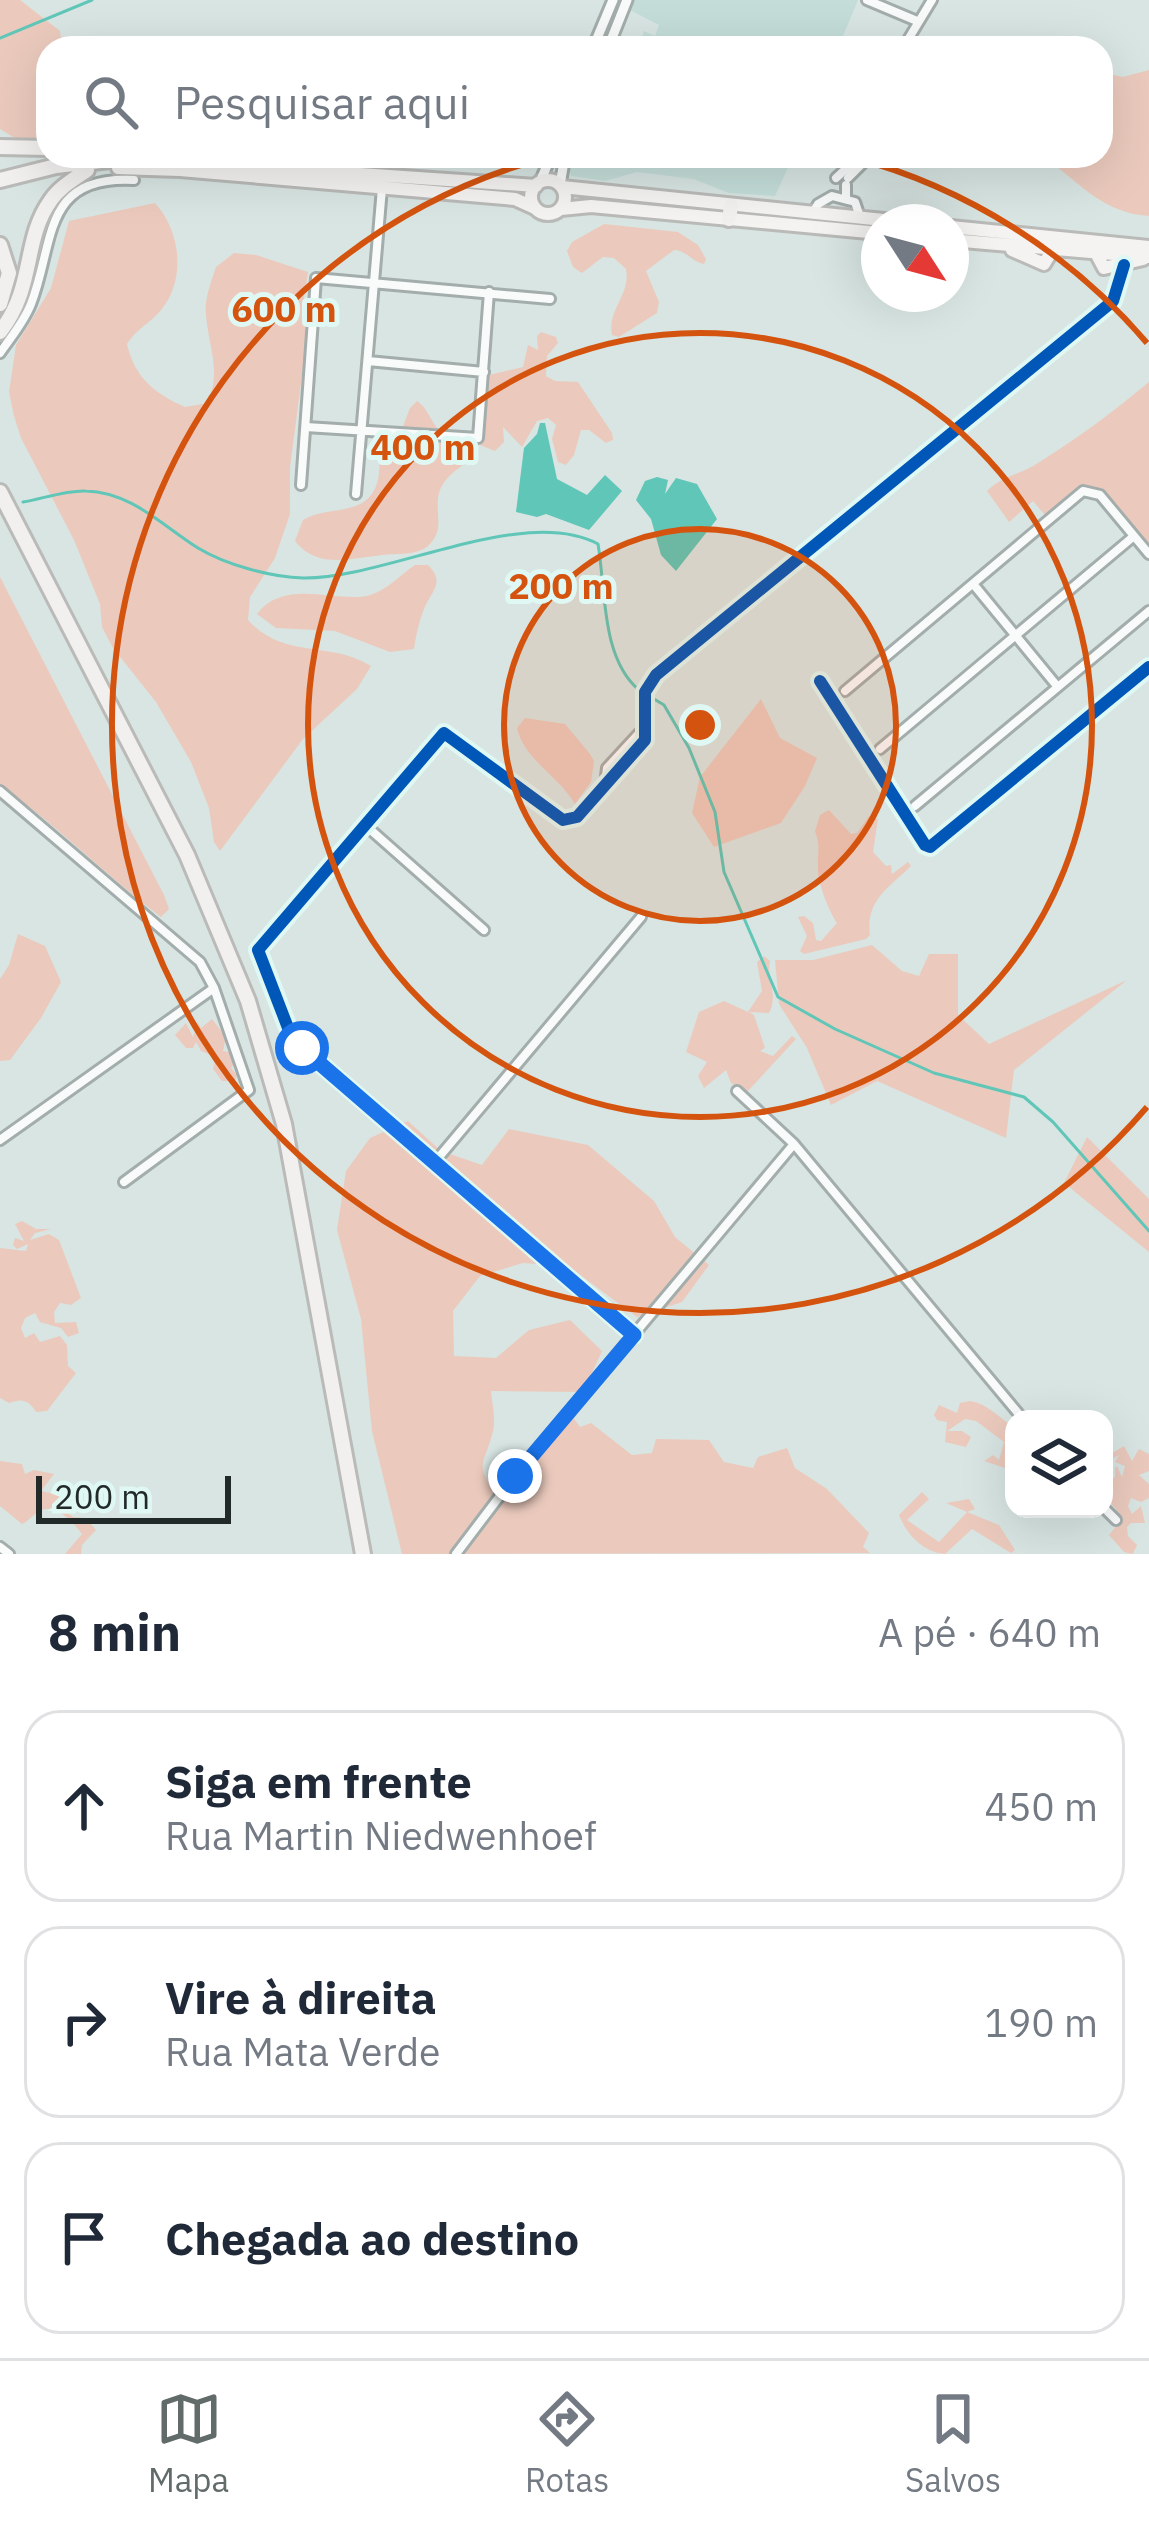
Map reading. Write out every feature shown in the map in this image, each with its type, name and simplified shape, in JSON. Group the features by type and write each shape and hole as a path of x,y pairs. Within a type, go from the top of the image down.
{"highway":[{"path":"0,146 36,148"},
{"path":"0,185 50,168"},
{"path":"0,185 94,168"},
{"path":"0,332 22,295 43,213 62,188 88,170"},
{"path":"0,245 9,273 0,304"},
{"path":"0,492 187,855 248,1001 284,1124 363,1554"}],"main road":[{"path":"166,168 515,199 550,214 561,208 591,206 860,219"},
{"path":"244,168 538,184 549,180 561,186 861,230"},
{"path":"535,208 531,196 538,184"},
{"path":"561,186 566,196 561,208"},
{"path":"969,230 1149,257"},
{"path":"969,242 998,244 1044,264 1049,242"},
{"path":"1101,248 1149,247"},
{"path":"1101,248 1099,265 1107,268 1149,257"}],"street":[{"path":"607,36 604,28 613,0"},
{"path":"598,36 613,0"},
{"path":"613,36 626,0"},
{"path":"867,0 917,21"},
{"path":"909,36 932,0"},
{"path":"538,184 545,168"},
{"path":"561,186 563,168"},
{"path":"812,214 832,196 850,168"},
{"path":"0,353 28,310 48,232 64,203 100,182 134,180"},
{"path":"841,181 846,198"},
{"path":"356,494 382,188"},
{"path":"832,196 855,202 860,219"},
{"path":"634,1335 302,1048 290,1033 258,950 444,733 563,820 577,817 645,740 645,692 656,675 1113,301 1124,266"},
{"path":"1107,268 1119,287"},
{"path":"302,485 316,278 550,299"},
{"path":"306,427 478,439 489,292"},
{"path":"368,361 484,372"},
{"path":"845,692 1086,490 1100,495 1149,554"},
{"path":"880,748 1134,536"},
{"path":"974,586 1058,686"},
{"path":"915,806 1149,611"},
{"path":"820,681 930,847 1149,667"},
{"path":"0,791 188,950 214,988 249,1090 124,1182"},
{"path":"364,824 484,930"},
{"path":"434,1163 641,917"},
{"path":"0,1140 214,988"},
{"path":"737,1090 794,1144 1016,1410"},
{"path":"456,1554 515,1476 794,1144"},
{"path":"1113,1517 1116,1520"},
{"path":"0,1547 9,1554"}],"shaded area":[{"path":"0,0 20,0 61,36 36,36 36,141 18,140 0,129"},
{"path":"631,0 858,0 843,36 655,36 659,25 630,10"},
{"path":"1149,70 1149,216 1104,203 1058,168 1113,168 1113,75"},
{"path":"569,168 788,168 775,196 729,193 694,179 637,172 605,181 571,176"},
{"path":"155,203 175,241 175,284 161,310 127,344 147,383 185,407 208,403 212,391 214,369 206,309 216,267 234,253 308,272 290,514 275,558 250,597 248,620 276,640 339,653 371,666 357,689 303,739 220,851 191,762 156,702 102,627 100,604 74,540 21,438 9,392 16,345 51,288 69,221"},
{"path":"604,224 678,232 698,245 706,259 700,263 674,250 646,271 659,302 657,313 619,337 612,335 611,326 625,287 626,269 614,258 603,257 582,273 573,267 567,251 572,242"},
{"path":"541,332 556,337 558,343 547,356 546,376 578,382 612,433 613,440 606,443 589,430 581,430 566,465 558,462 552,439 556,425 548,418 537,421 522,447 503,427 504,442 495,451 480,445 489,375 523,367 528,345 538,350"},
{"path":"1149,382 1149,545 1096,487 1079,487 1045,515 1033,501 1009,522 987,491 1067,444"},
{"path":"417,401 439,430 479,454 442,486 433,540 412,553 347,560 324,559 304,550 295,541 303,520 357,506 373,492 381,450 399,437"},
{"path":"540,423 545,423 557,479 587,495 605,475 622,491 589,530 546,514 516,512 524,448"},
{"path":"676,478 697,484 717,519 676,571 661,555 651,519 636,500 645,481 668,480 665,494"},
{"path":"415,565 428,565 436,582 414,649 390,652 335,631 276,628 257,614 267,604 291,595 374,594"},
{"path":"0,577 164,895 169,909 161,917 0,785"},
{"path":"761,699 780,738 817,758 781,823 714,847 692,813 700,777"},
{"path":"525,718 565,724 590,754 594,761 591,782 575,804 521,740 517,728"},
{"path":"829,810 851,834 869,816 878,819 873,852 886,866 891,865 892,874 908,862 911,866 875,903 866,939 804,954 800,951 807,936 798,917 813,923 816,940 821,941 837,923 820,883 815,831 820,815"},
{"path":"18,934 45,946 61,982 10,1060 0,1061 0,979"},
{"path":"872,945 902,971 919,976 929,954 958,954 958,1015 989,1044 1127,980 1014,1070 1006,1138 877,1081 831,1105 807,1048 779,1004 775,960 813,960"},
{"path":"764,956 770,961 772,1006 769,1013 749,1012 765,1048 760,1051 773,1056 792,1036 796,1039 748,1091 731,1083 726,1070 704,1088 698,1076 707,1062 686,1052 699,1012 724,1001 748,1012 762,991 757,962"},
{"path":"212,1019 226,1037 223,1051 235,1053 237,1060 231,1068 237,1075 235,1081 222,1081 213,1069 216,1057 201,1051 196,1042 193,1048 186,1048 175,1035 186,1023 193,1037 198,1023 201,1028"},
{"path":"408,1121 441,1151 482,1165 509,1129 588,1145 654,1201 675,1237 709,1265 682,1302 637,1317 568,1266 523,1263 480,1276 453,1311 454,1356 496,1358 529,1330 570,1320 602,1351 583,1392 491,1391 494,1427 483,1469 496,1497 557,1421 572,1416 580,1427 591,1423 632,1455 652,1453 656,1439 709,1440 724,1462 753,1468 758,1457 787,1448 795,1468 827,1489 869,1533 863,1547 870,1553 402,1554 372,1431 361,1319 337,1230 346,1171 370,1138"},
{"path":"1087,1137 1149,1199 1149,1252 1064,1183"},
{"path":"22,1221 36,1229 51,1229 35,1233 30,1240 49,1234 59,1240 81,1298 71,1305 60,1303 54,1312 55,1323 76,1322 79,1333 68,1337 61,1328 40,1322 35,1313 25,1318 21,1328 25,1338 34,1333 40,1342 60,1336 67,1345 68,1366 76,1373 47,1411 36,1412 25,1401 9,1403 0,1398 0,1248 26,1251 28,1244 17,1249 13,1245 15,1238 24,1241 15,1224"},
{"path":"960,1403 987,1407 1005,1421 1005,1468 984,1461 993,1455 999,1460 1004,1442 976,1421 965,1419 947,1431 962,1431 971,1437 966,1447 945,1442 947,1422 934,1415 939,1405 957,1413"},
{"path":"1124,1446 1132,1461 1139,1449 1149,1454 1149,1471 1139,1475 1149,1484 1149,1498 1141,1502 1131,1498 1128,1506 1132,1514 1141,1506 1145,1523 1127,1527 1137,1545 1133,1554 1124,1552 1109,1535 1119,1523 1113,1506 1115,1468 1122,1477 1125,1466 1115,1462 1119,1455 1113,1458 1113,1453"},
{"path":"0,1461 22,1464 25,1474 34,1470 54,1474 41,1491 70,1488 56,1504 73,1517 86,1518 96,1530 82,1545 81,1554 65,1554 82,1534 59,1512 46,1509 22,1524 0,1506"},
{"path":"922,1492 929,1499 907,1520 939,1542 967,1512 999,1525 1015,1550 1011,1553 972,1529 945,1554 923,1546 899,1515"},
{"path":"969,1499 975,1509 967,1512 946,1503"}],"waterway":[{"path":"0,38 92,0"},
{"path":"23,502 86,491 118,497 222,560 263,573 303,578 337,575 494,537 567,534 598,544 611,642 639,690"},
{"path":"649,696 664,705 689,748 715,812 724,872 778,997 835,1029 934,1073 1024,1097 1053,1122 1149,1231"}],"cycle path":[{"path":"634,1335 302,1048 290,1033 258,950 444,733 563,820 577,817 645,740 645,692 656,675 1113,301 1124,265"},
{"path":"820,681 930,847 1149,667"}],"route":[{"path":"302,1048 634,1335 515,1476"}]}
